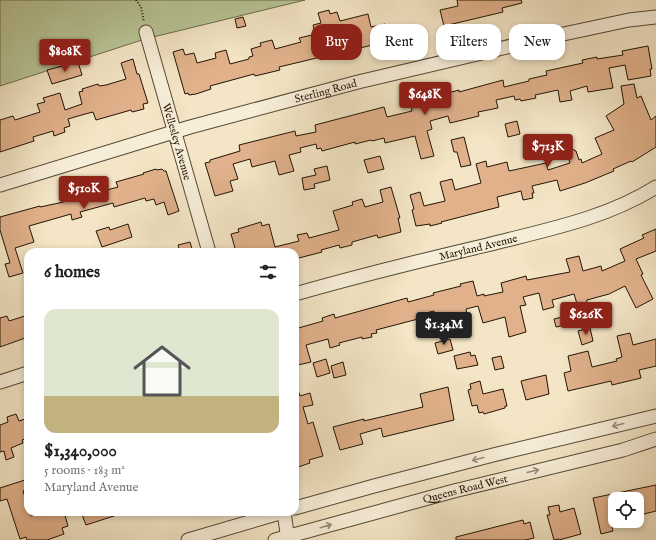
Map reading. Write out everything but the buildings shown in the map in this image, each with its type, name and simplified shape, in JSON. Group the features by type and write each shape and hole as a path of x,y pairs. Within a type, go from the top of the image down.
{"street":[{"name":"Sterling Road","path":"0,185 175,132 328,90 420,67 614,23 639,18 656,17"},
{"name":"Wellesley Avenue","path":"146,32 208,248"},
{"name":"Maryland Avenue","path":"299,293 575,222 617,207 656,186"},
{"path":"0,382 24,374"},
{"path":"299,507 493,455 656,416"},
{"name":"Queens Road West","path":"275,540 288,538 410,502 623,450 656,439"},
{"path":"188,540 269,516"},
{"path":"284,516 288,538"}],"path":[{"path":"136,0 143,12 146,32"}],"green space":[{"path":"0,0 305,0 145,39 0,86"}]}
